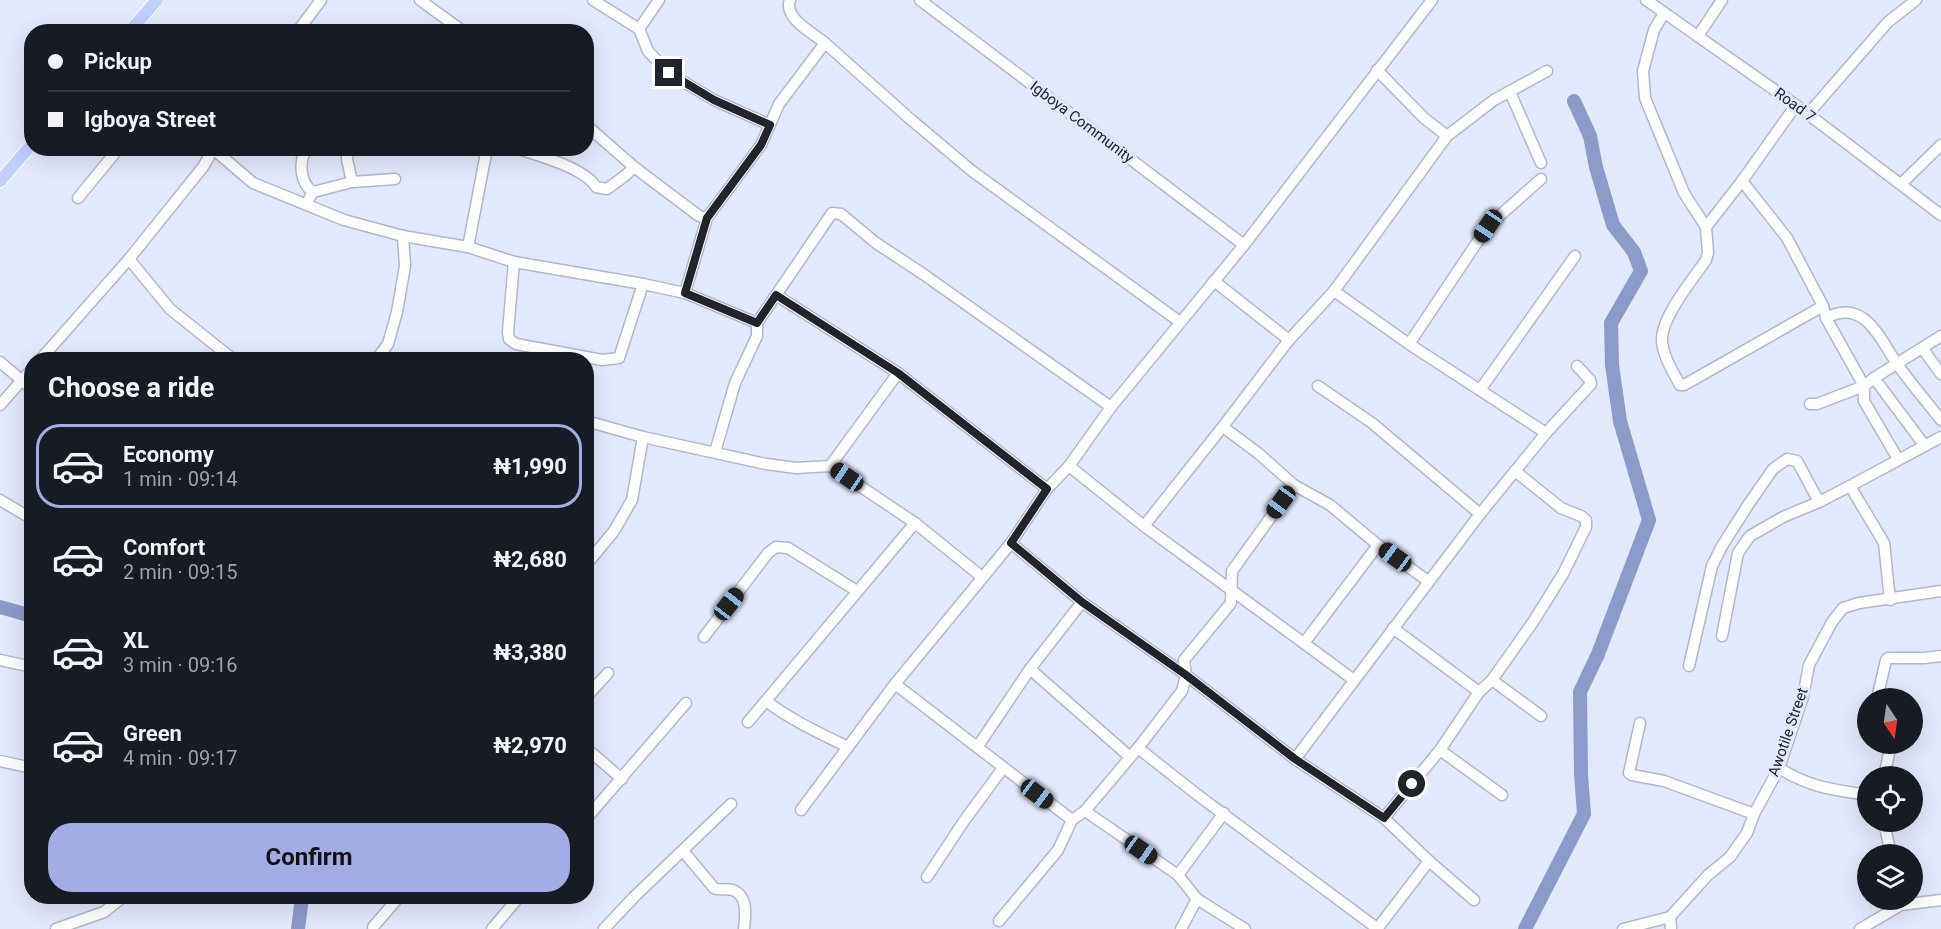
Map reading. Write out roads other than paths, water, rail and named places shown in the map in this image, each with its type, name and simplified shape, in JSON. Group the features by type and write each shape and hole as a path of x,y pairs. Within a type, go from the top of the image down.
{"main road":[{"path":"136,24 158,0"},
{"path":"0,181 24,153"}],"street":[{"path":"303,24 321,0"},
{"path":"420,0 453,24"},
{"path":"594,0 639,29 648,51 669,73 714,100 770,125"},
{"path":"639,29 659,0"},
{"path":"790,0 789,12 798,22 972,171 1180,322"},
{"name":"Igboya Community","path":"920,0 1244,245"},
{"path":"801,810 895,684 1011,543 1047,489 1069,466 1111,407 1244,245 1432,0"},
{"name":"Road 7","path":"1646,0 1796,105 1941,215"},
{"path":"1698,36 1722,0"},
{"path":"1808,114 1888,22 1916,0"},
{"path":"1664,13 1654,30 1642,71 1645,98 1684,193 1706,227 1708,253 1706,260 1675,304 1662,336 1664,352 1680,385 1823,306"},
{"path":"685,293 707,218 761,145 779,104 825,43"},
{"path":"1377,70 1424,118 1447,136"},
{"path":"1144,526 1289,340 1334,291 1447,136 1494,100 1547,71"},
{"path":"1510,92 1541,163"},
{"path":"1706,227 1796,105"},
{"path":"594,132 634,167 699,216 707,218"},
{"path":"1900,184 1941,145"},
{"path":"78,198 112,156"},
{"path":"46,352 129,259 203,167 209,156"},
{"path":"221,156 253,183 345,220 402,236 468,247 514,262 685,293 757,323"},
{"path":"304,156 301,163 303,179 307,188 313,192"},
{"path":"347,156 352,182"},
{"path":"468,247 486,156"},
{"path":"537,156 579,172 596,187 607,189 634,167"},
{"path":"306,204 313,192 352,182 395,179"},
{"path":"1408,344 1488,226 1541,179"},
{"path":"1742,181 1787,238 1823,306 1826,318 1864,386 1864,401 1898,459"},
{"path":"715,452 735,383 757,336 757,323 832,213 841,214 876,243 1111,407"},
{"path":"382,352 388,344 397,312 405,266 402,236"},
{"path":"1480,390 1575,256"},
{"path":"129,259 170,309 224,352"},
{"path":"514,262 509,339 516,344 555,352"},
{"path":"1214,281 1289,340"},
{"path":"594,359 619,358 644,284"},
{"path":"1334,291 1408,344 1546,433"},
{"path":"776,295 898,373 1047,489"},
{"path":"1826,318 1843,311 1856,315 1871,324 1897,365 1941,420"},
{"path":"1810,404 1864,386 1941,336"},
{"path":"1923,349 1941,374"},
{"path":"0,362 22,381"},
{"path":"1295,759 1480,514 1546,433 1591,384 1576,366"},
{"path":"830,466 898,373"},
{"path":"1874,378 1925,446"},
{"path":"0,405 24,379"},
{"path":"1318,386 1372,423 1480,514"},
{"path":"594,423 643,437 766,464 796,468 830,466 915,523 982,578"},
{"path":"1223,427 1258,453 1293,485 1330,505 1428,581"},
{"path":"1722,636 1738,553 1750,536 1783,517 1850,486 1941,436"},
{"path":"594,555 614,531 632,500 643,437"},
{"path":"1689,666 1712,566 1773,469 1787,459 1797,461 1819,502"},
{"path":"1069,466 1144,526 1354,680"},
{"path":"1384,818 1440,750 1479,692 1492,680 1533,622 1563,574 1586,527 1586,520 1581,516 1561,508 1515,471"},
{"path":"999,921 1058,850 1072,820 1085,811 1182,691 1186,675 1184,660 1231,603 1232,571 1293,485"},
{"path":"1850,486 1884,543 1890,600"},
{"path":"0,500 24,514"},
{"path":"748,722 915,523"},
{"path":"1011,543 1082,602 1186,675 1295,759 1384,818 1474,900"},
{"path":"1304,643 1378,544"},
{"path":"704,637 768,553 776,547 788,548 857,591"},
{"name":"Awotile Street","path":"1670,917 1708,875 1730,857 1747,833 1754,814 1779,768 1803,697 1809,665 1832,622 1843,608 1859,603 1941,591"},
{"path":"978,746 1030,669 1082,602"},
{"path":"1393,628 1479,692"},
{"path":"1880,688 1888,658 1941,656"},
{"path":"0,660 24,665"},
{"path":"1030,669 1130,757"},
{"path":"594,688 608,673"},
{"path":"1492,680 1541,716"},
{"path":"895,684 1072,820"},
{"path":"766,701 798,724 817,730 848,747"},
{"path":"594,810 686,703"},
{"path":"1640,723 1629,773 1664,781 1754,814"},
{"path":"1138,748 1198,796 1378,929 1429,861"},
{"path":"1440,750 1502,795"},
{"path":"594,755 622,779"},
{"path":"0,761 24,766"},
{"path":"927,877 1003,768"},
{"path":"1779,768 1793,777 1824,789 1857,794"},
{"path":"604,929 730,804"},
{"path":"1085,811 1178,875 1197,899 1245,929"},
{"path":"1178,875 1224,813"},
{"path":"683,850 714,888 730,889 737,893 746,905 744,929"},
{"path":"1181,929 1197,899"},
{"path":"1923,901 1941,900"},
{"path":"56,929 104,912 114,904"},
{"path":"373,927 393,904"},
{"path":"492,929 513,904"},
{"path":"1860,929 1888,910"},
{"path":"1623,929 1670,917 1671,929"}],"waterway":[{"path":"1525,929 1584,814 1580,692 1598,654 1649,520 1620,421 1612,365 1611,323 1641,271 1634,252 1613,225 1596,167 1590,136 1574,101"},
{"path":"0,607 24,614"},
{"path":"298,929 301,904"}]}
